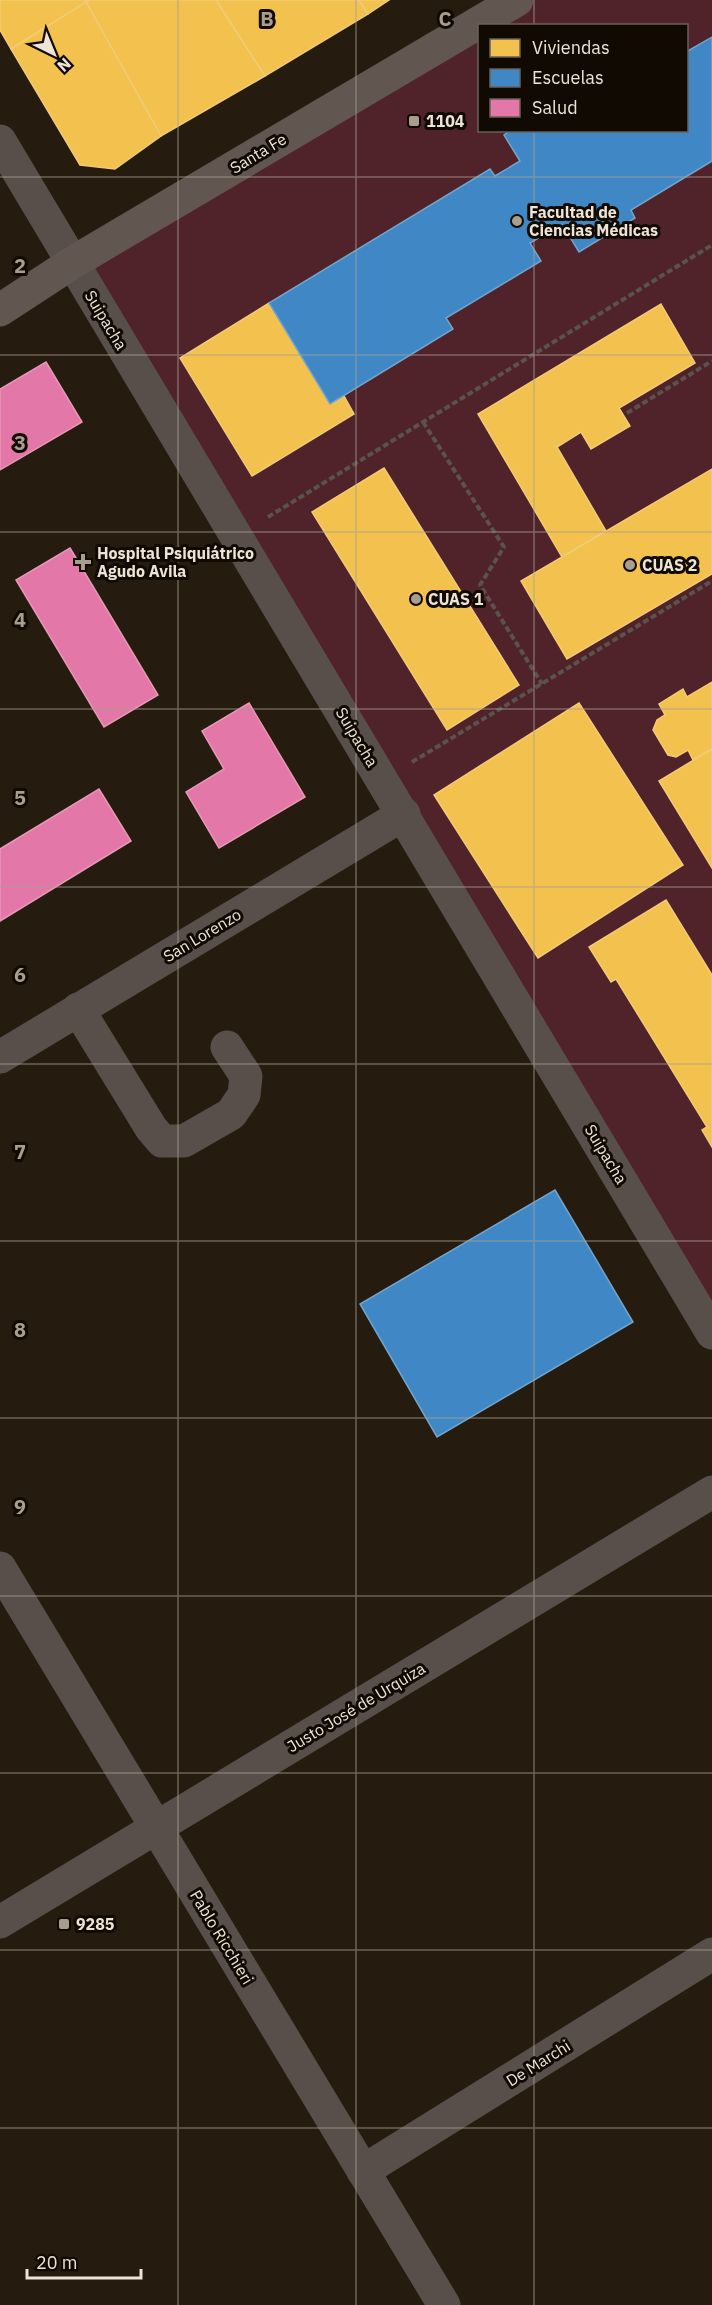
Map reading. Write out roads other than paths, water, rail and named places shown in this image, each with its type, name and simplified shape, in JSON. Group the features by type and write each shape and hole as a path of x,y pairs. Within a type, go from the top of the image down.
{"main road":[{"name":"Santa Fe","path":"0,310 72,263 517,0"}],"street":[{"name":"Suipacha","path":"0,141 712,1333"},
{"name":"San Lorenzo","path":"0,1057 404,814"},
{"path":"78,1009 151,1128 162,1140 184,1141 231,1114 244,1095 246,1076 227,1047"},
{"name":"Justo José de Urquiza","path":"0,1922 712,1492"},
{"name":"Pablo Ricchieri","path":"0,1568 444,2305"},
{"name":"De Marchi","path":"363,2171 712,1954"}],"place":[{"name":"1104","path":"414,121"},
{"name":"Facultad de Ciencias Médicas","path":"517,221"},
{"name":"Hospital Psiquiátrico Agudo Avila","path":"83,562"},
{"name":"CUAS 2","path":"630,565"},
{"name":"CUAS 1","path":"416,599"},
{"name":"9285","path":"64,1924"}]}
